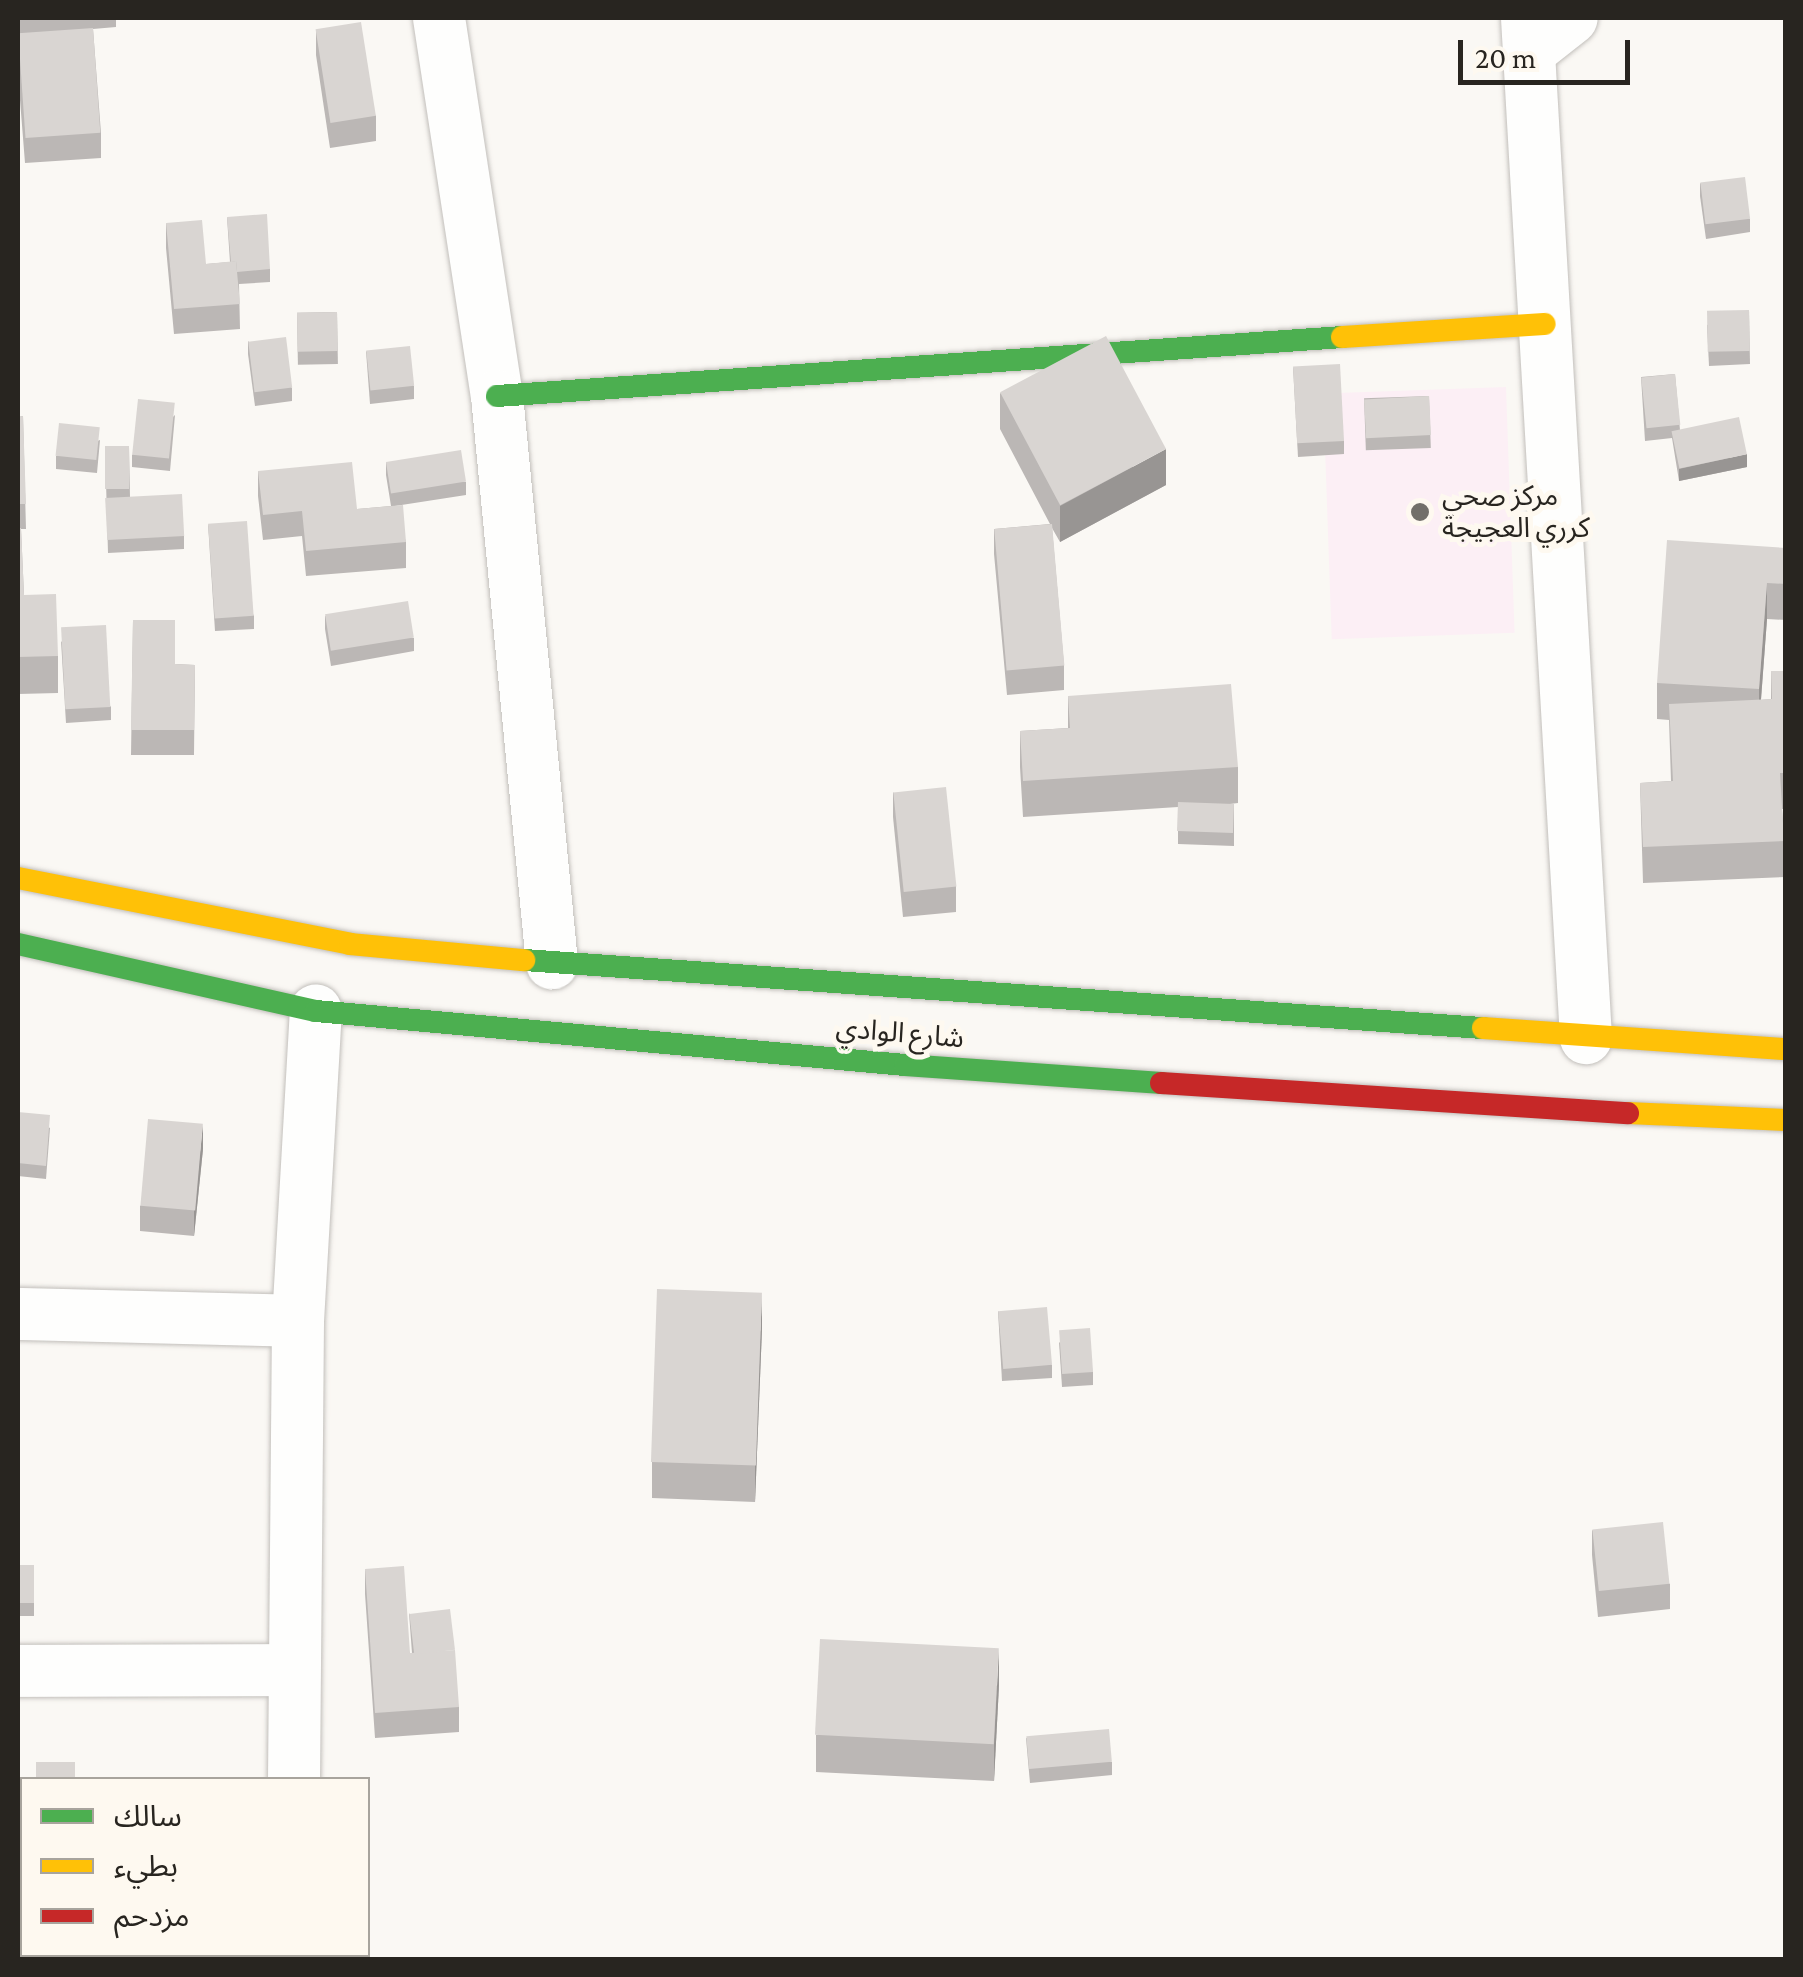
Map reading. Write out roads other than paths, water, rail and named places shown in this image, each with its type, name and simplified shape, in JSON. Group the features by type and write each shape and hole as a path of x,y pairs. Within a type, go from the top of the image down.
{"main road":[{"path":"497,396 708,378 1545,324"},
{"name":"شارع الوادي","path":"18,878 350,944 552,963 1786,1049"},
{"name":"شارع الوادي","path":"18,944 316,1011 924,1066 1552,1110 1786,1120"}],"street":[{"path":"439,18 497,396 552,963"},
{"path":"1572,18 1528,34 1586,1038"},
{"path":"294,1777 298,1321 316,1011"},
{"path":"18,1314 298,1321"},
{"path":"18,1671 293,1670"}],"place":[{"name":"مركز صحي كرري العجيجة","path":"1420,512"}]}
